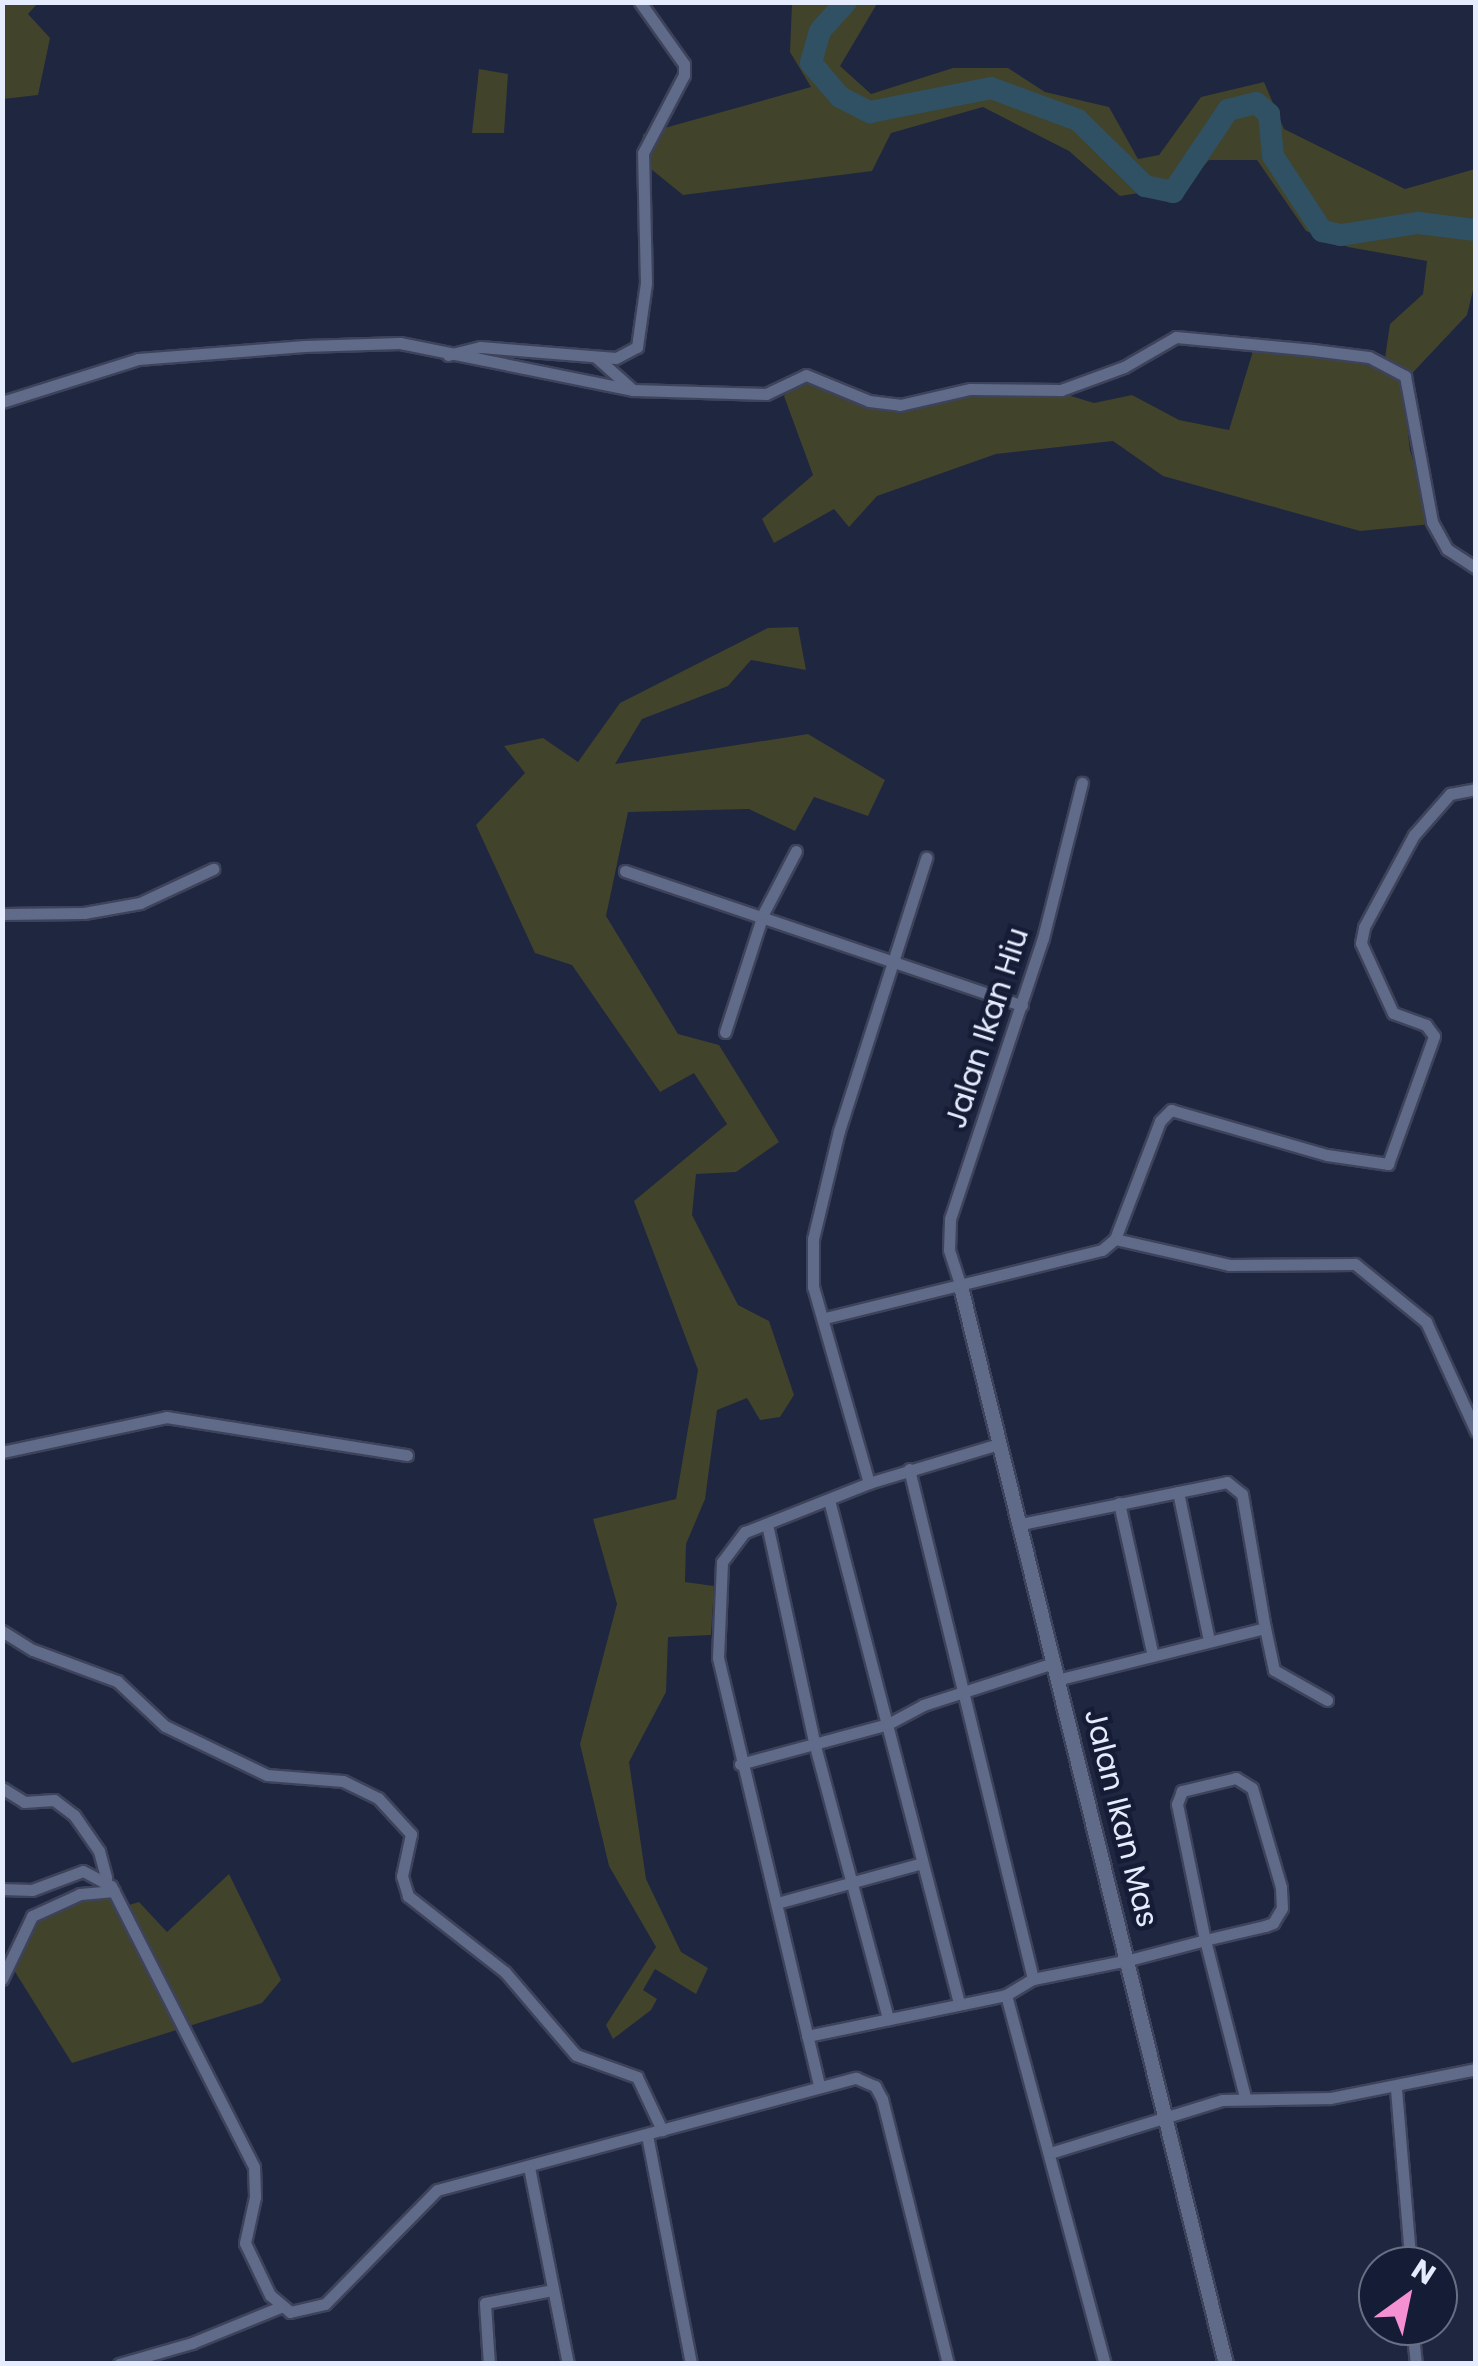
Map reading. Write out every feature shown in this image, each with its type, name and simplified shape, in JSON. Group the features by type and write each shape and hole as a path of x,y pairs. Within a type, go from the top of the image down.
{"street":[{"path":"448,355 466,348 516,348 597,358 637,347 646,283 643,153 684,75 684,64 640,2"},
{"path":"2,402 138,360 212,350 400,343 633,390 766,394 806,375 869,401 900,405 970,388 1049,392 1124,367 1167,339 1185,336 1369,357 1404,376 1432,522 1447,549 1476,568"},
{"path":"597,358 633,390"},
{"name":"Jalan Ikan Hiu","path":"960,1287 947,1233 1022,1005 1082,783"},
{"path":"824,1318 1096,1252 1116,1238 1160,1121 1171,1110 1371,1166 1394,1159 1434,1036 1426,1025 1393,1013 1366,959 1364,927 1414,835 1450,794 1476,789"},
{"path":"725,1032 762,914 796,851"},
{"path":"869,1483 813,1287 813,1238 926,858"},
{"path":"2,914 84,913 140,904 213,869"},
{"path":"625,871 894,958 1022,1005"},
{"path":"1116,1238 1230,1265 1355,1264 1426,1322 1476,1432"},
{"name":"Jalan Ikan Mas","path":"960,1287 1167,2112 1226,2364"},
{"path":"2,1452 166,1417 407,1456"},
{"path":"819,2085 740,1764 716,1646 716,1597 726,1551 745,1532 869,1483 999,1444"},
{"path":"910,1470 1032,1979"},
{"path":"1020,1524 1232,1481 1238,1486 1274,1670 1327,1700"},
{"path":"1178,1492 1209,1640"},
{"path":"829,1500 959,2003"},
{"path":"1118,1504 1152,1652"},
{"path":"767,1524 815,1746 888,2018"},
{"path":"1057,1680 1152,1652 1265,1628"},
{"path":"2,1631 33,1650 116,1680 165,1726 266,1775 343,1781 378,1798 411,1834 402,1876 408,1896 505,1972 576,2055 637,2077 662,2130"},
{"path":"740,1764 888,1724 963,1693 1052,1664"},
{"path":"807,2036 1006,1996 1032,1979 1129,1960 1205,1940 1273,1923 1282,1908 1281,1888 1244,1779 1177,1798 1205,1940 1246,2098"},
{"path":"2,1788 24,1802 54,1800 74,1816 99,1851 106,1878 254,2167 255,2197 244,2243 280,2307"},
{"path":"777,1904 922,1863"},
{"path":"2,1889 32,1890 83,1870 106,1878"},
{"path":"2,1979 32,1916 80,1894 114,1891"},
{"path":"1006,1996 1105,2364"},
{"path":"1050,2154 1167,2112 1246,2098 1319,2098 1396,2089 1476,2069"},
{"path":"119,2364 280,2307 300,2313 325,2304 437,2190 856,2078 875,2086 882,2099 948,2364"},
{"path":"1396,2089 1409,2246"},
{"path":"648,2135 691,2364"},
{"path":"529,2168 568,2364"},
{"path":"489,2364 485,2303 552,2290"}],"green space":[{"path":"878,2 840,66 871,94 953,68 1008,68 1045,92 1109,107 1138,159 1159,155 1201,97 1264,82 1284,129 1405,189 1475,169 1475,282 1467,315 1402,384 1410,450 1432,524 1360,531 1163,476 1113,441 996,454 877,496 849,527 834,509 774,543 762,519 813,475 784,396 799,381 811,378 898,406 959,394 1061,393 1094,403 1132,395 1179,420 1229,430 1253,351 1384,365 1390,324 1423,294 1427,261 1348,247 1306,231 1257,160 1209,160 1184,186 1120,196 1069,151 983,107 891,133 872,171 683,195 640,160 643,134 811,87 790,52 792,3"},
{"path":"2,3 38,3 28,14 50,38 38,95 3,99"},
{"path":"479,69 508,74 504,133 472,133"},
{"path":"798,627 806,670 751,660 728,686 642,719 615,764 808,734 885,780 868,816 814,797 795,831 749,809 628,812 606,916 678,1034 719,1045 779,1142 736,1172 696,1174 692,1215 738,1305 769,1321 794,1395 780,1417 760,1420 747,1398 717,1410 705,1499 686,1544 685,1582 714,1586 711,1635 668,1637 666,1692 629,1762 646,1879 681,1952 708,1968 696,1994 655,1969 643,1990 657,1999 651,2010 613,2039 606,2025 656,1947 609,1866 580,1744 617,1604 593,1519 676,1499 698,1370 634,1201 727,1124 694,1073 660,1092 572,965 535,953 476,825 525,773 504,746 543,738 578,762 620,703 768,628"},
{"path":"229,1874 281,1980 262,2003 72,2063 12,1967 32,1919 87,1895 115,1893 122,1907 139,1902 167,1932"}],"waterway":[{"path":"846,2 820,31 811,63 840,97 870,112 991,88 1078,120 1145,186 1173,192 1228,110 1256,103 1269,114 1273,156 1322,231 1341,235 1418,223 1476,230"}]}
